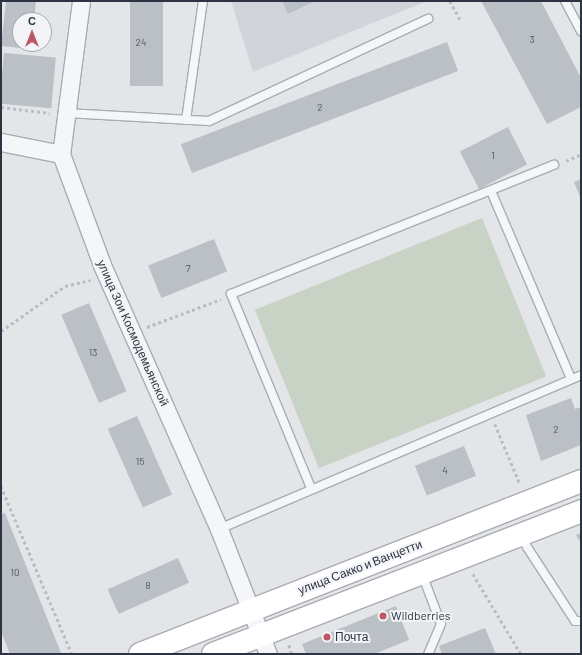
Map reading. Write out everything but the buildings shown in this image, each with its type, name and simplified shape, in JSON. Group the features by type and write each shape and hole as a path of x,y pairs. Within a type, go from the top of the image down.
{"street":[{"name":"улица Зои Космодемьянской","path":"81,1 61,114 61,154 107,276 133,332 218,529 264,644"},
{"path":"1,142 61,154"},
{"name":"улица Сакко и Ванцетти","path":"140,654 581,481"},
{"path":"213,654 264,644 421,574 581,512"},
{"path":"410,548 421,574"}],"lane":[{"path":"186,120 203,1"},
{"path":"565,1 581,32"},
{"path":"61,114 209,121 428,19"},
{"path":"311,488 231,294 554,165"},
{"path":"491,191 571,379"},
{"path":"218,529 311,488 581,375"},
{"path":"523,535 527,547 578,621 581,628"},
{"path":"421,574 441,624 428,654"}],"path":[{"path":"450,1 460,21"},
{"path":"1,107 61,114"},
{"path":"554,165 581,154"},
{"path":"1,331 65,286 107,276"},
{"path":"133,332 231,294"},
{"path":"491,412 521,486"},
{"path":"1,486 72,654"},
{"path":"471,570 521,654"},
{"path":"287,641 292,654"}],"shaded area":[{"path":"231,1 427,1 253,72"},
{"path":"482,218 546,377 319,468 255,310"}],"place":[{"name":"Wildberries","path":"383,616"},
{"name":"Почта","path":"327,637"}]}
